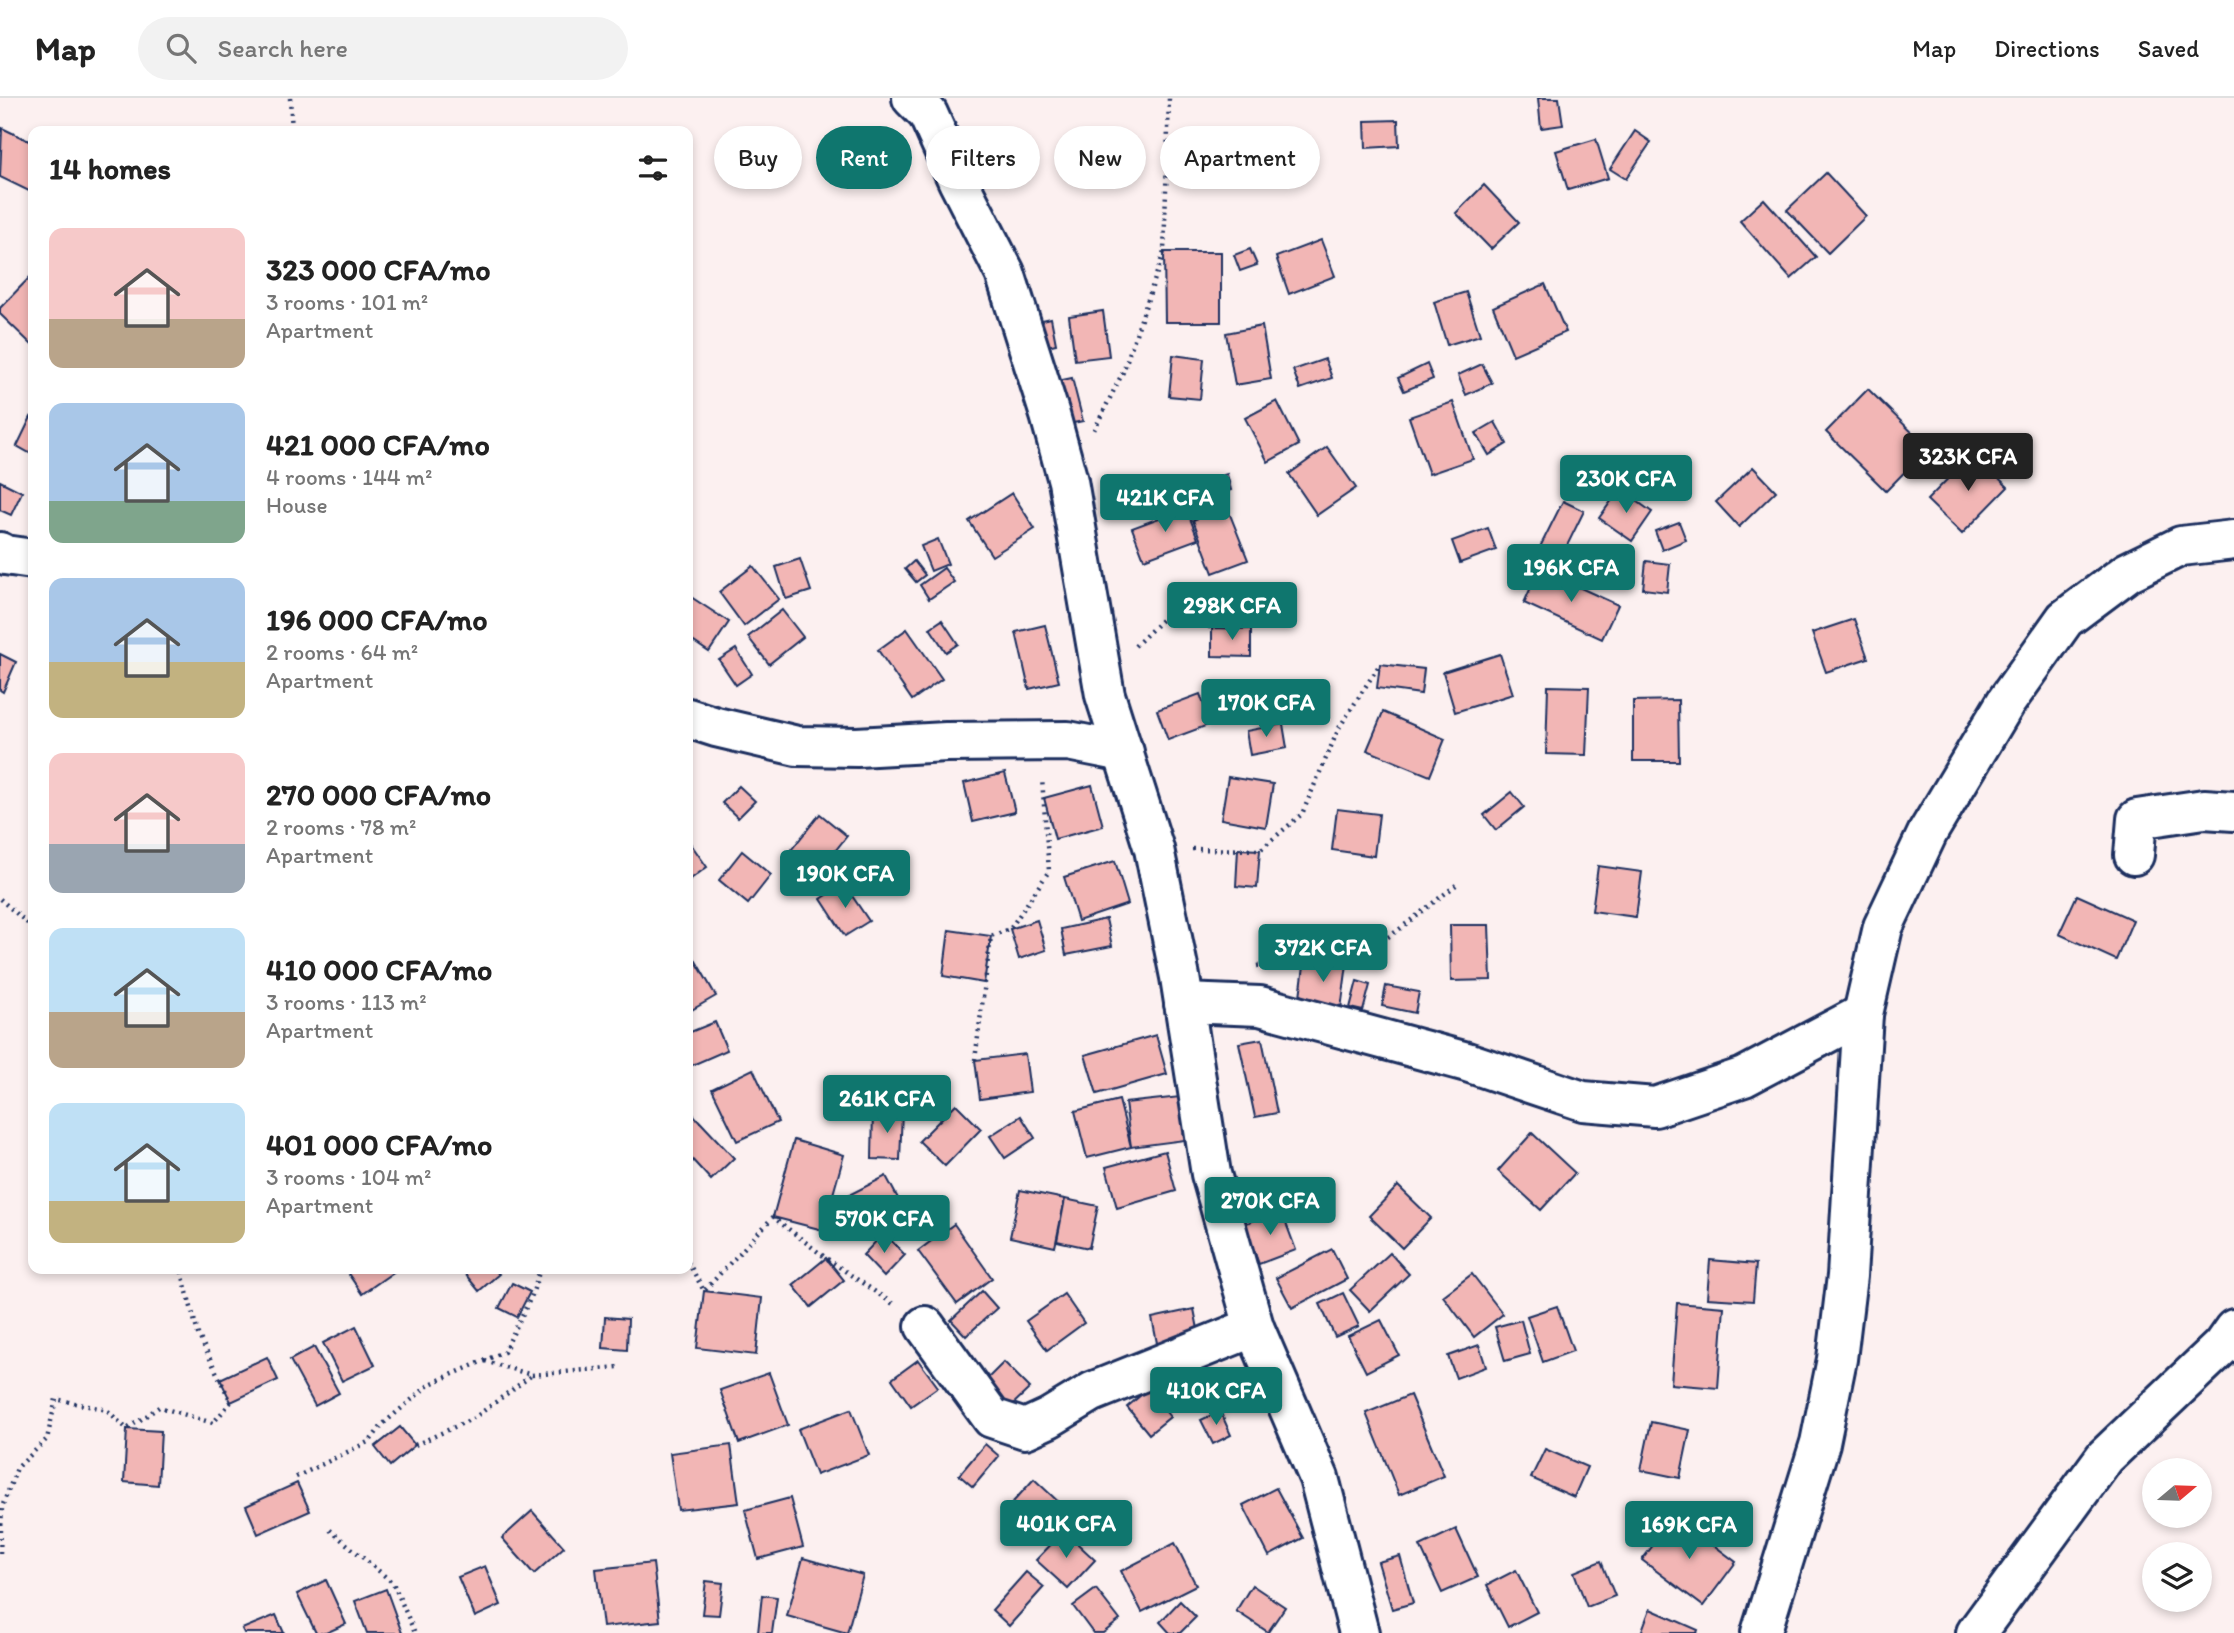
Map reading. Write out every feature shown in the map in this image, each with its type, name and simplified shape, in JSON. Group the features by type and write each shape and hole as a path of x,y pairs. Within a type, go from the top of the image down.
{"street":[{"path":"928,103 958,181 1005,273 1050,415 1068,481 1105,695 1154,849 1184,1003 1211,1174 1254,1327 1319,1478 1359,1633"},
{"path":"1761,1633 1820,1443 1837,1359 1848,1262 1863,1014 1883,927 1928,832 2006,702 2065,619 2128,572 2181,546 2234,540"},
{"path":"0,552 28,558"},
{"path":"693,720 797,746 857,747 946,742 1068,741 1124,752"},
{"path":"2134,855 2137,819 2204,809 2234,811"},
{"path":"1184,1003 1259,1006 1466,1062 1583,1101 1655,1107 1744,1077 1863,1014"},
{"path":"925,1326 992,1418 1025,1429 1049,1418 1091,1392 1254,1327"},
{"path":"1976,1633 2105,1457 2222,1346 2234,1329"}],"path":[{"path":"290,98 292,126"},
{"path":"1068,481 1123,372 1164,252 1169,98"},
{"path":"1105,695 1134,646 1171,611 1212,628"},
{"path":"1154,849 1260,850 1302,814 1339,729 1380,664"},
{"path":"975,1060 991,936 1010,929 1049,871 1041,767 1068,741"},
{"path":"1255,966 1305,958 1347,964 1397,931 1456,885"},
{"path":"0,900 28,924"},
{"path":"693,1271 704,1291 773,1217 826,1258 925,1326"},
{"path":"0,1553 2,1507 17,1468 47,1439 56,1399 107,1410 127,1429 159,1407 213,1423 231,1402 198,1334 182,1274"},
{"path":"296,1477 370,1441 383,1424 430,1384 504,1352 532,1295 538,1274"},
{"path":"484,1361 532,1375 619,1367"},
{"path":"415,1445 474,1418 532,1375"},
{"path":"330,1530 393,1583 415,1633"}],"building":[{"path":"1538,98 1559,98 1563,125 1541,128"},
{"path":"1398,120 1399,146 1366,148 1365,121"},
{"path":"2,128 28,141 28,191 0,177"},
{"path":"1635,131 1651,142 1626,179 1610,169"},
{"path":"1596,139 1608,178 1568,190 1556,151"},
{"path":"1826,173 1866,216 1828,253 1787,210"},
{"path":"1484,185 1519,222 1491,249 1456,213"},
{"path":"1764,199 1816,257 1791,279 1740,221"},
{"path":"1321,240 1335,276 1289,294 1276,257"},
{"path":"1250,249 1257,265 1240,271 1234,255"},
{"path":"1164,252 1221,252 1221,322 1165,322"},
{"path":"28,279 28,341 0,314 0,308"},
{"path":"1545,284 1566,332 1513,355 1493,307"},
{"path":"1466,292 1480,335 1447,345 1434,302"},
{"path":"1103,311 1109,356 1075,360 1069,316"},
{"path":"1051,318 1056,344 1043,347 1038,321"},
{"path":"1262,326 1271,379 1235,385 1226,333"},
{"path":"1173,355 1204,359 1200,399 1169,396"},
{"path":"1325,359 1332,378 1300,389 1293,370"},
{"path":"1427,364 1433,379 1404,391 1398,378"},
{"path":"1482,364 1492,383 1466,395 1458,375"},
{"path":"1072,378 1083,421 1064,425 1053,382"},
{"path":"1868,389 1928,448 1886,491 1826,432"},
{"path":"1277,401 1299,445 1268,462 1245,418"},
{"path":"1453,402 1473,459 1429,474 1409,417"},
{"path":"1495,422 1507,444 1489,455 1476,433"},
{"path":"28,423 28,452 17,446"},
{"path":"1327,447 1356,488 1317,515 1289,474"},
{"path":"1973,453 2008,487 1962,534 1927,500"},
{"path":"1646,459 1649,478 1612,484 1609,465"},
{"path":"1753,467 1776,491 1739,527 1716,502"},
{"path":"1227,474 1231,490 1203,498 1198,483"},
{"path":"0,481 22,492 11,515 0,510"},
{"path":"1620,489 1652,512 1632,541 1599,518"},
{"path":"1012,493 1035,529 992,556 969,521"},
{"path":"1563,501 1584,511 1560,560 1539,549"},
{"path":"1227,507 1248,560 1213,573 1193,520"},
{"path":"1186,508 1198,539 1144,559 1132,528"},
{"path":"1679,522 1686,540 1662,550 1655,531"},
{"path":"1488,528 1496,550 1460,563 1452,541"},
{"path":"938,539 948,564 931,571 921,546"},
{"path":"800,559 811,591 786,599 776,567"},
{"path":"914,561 925,575 916,582 905,569"},
{"path":"1646,561 1670,564 1667,592 1643,589"},
{"path":"753,566 779,599 744,626 719,592"},
{"path":"944,568 954,582 929,599 920,585"},
{"path":"1539,569 1618,605 1602,639 1524,603"},
{"path":"1271,591 1274,615 1252,618 1250,594"},
{"path":"693,598 729,622 709,652 693,641"},
{"path":"782,610 803,637 769,664 748,637"},
{"path":"1854,619 1868,658 1826,672 1812,633"},
{"path":"942,620 958,644 946,652 930,628"},
{"path":"1045,625 1059,682 1029,689 1016,632"},
{"path":"1212,628 1251,629 1251,657 1212,656"},
{"path":"907,629 942,679 912,700 878,650"},
{"path":"736,649 752,674 736,685 719,660"},
{"path":"0,654 16,662 3,692 0,690"},
{"path":"1500,654 1513,694 1455,712 1443,672"},
{"path":"1380,664 1424,669 1421,694 1377,688"},
{"path":"1548,686 1589,687 1586,755 1546,754"},
{"path":"1200,694 1211,724 1168,740 1157,710"},
{"path":"1678,700 1679,761 1633,761 1633,701"},
{"path":"1383,712 1445,739 1430,776 1367,750"},
{"path":"1283,724 1287,748 1250,755 1246,731"},
{"path":"1005,773 1015,812 973,822 964,783"},
{"path":"1228,777 1273,784 1266,827 1221,819"},
{"path":"1092,785 1103,826 1055,839 1044,798"},
{"path":"739,786 755,801 738,818 722,803"},
{"path":"1512,792 1524,807 1496,830 1484,815"},
{"path":"1337,809 1379,814 1374,856 1332,850"},
{"path":"820,814 847,836 815,876 788,854"},
{"path":"693,847 707,867 693,877"},
{"path":"1238,849 1260,850 1257,888 1236,886"},
{"path":"742,851 771,875 748,904 719,880"},
{"path":"1115,861 1128,904 1078,921 1064,877"},
{"path":"1598,866 1642,872 1636,917 1592,911"},
{"path":"844,884 869,921 845,936 821,899"},
{"path":"2077,895 2133,920 2116,960 2059,934"},
{"path":"1106,919 1112,946 1066,955 1061,929"},
{"path":"1037,920 1046,950 1019,959 1010,929"},
{"path":"1450,925 1489,925 1491,980 1451,981"},
{"path":"949,930 991,936 984,983 943,976"},
{"path":"693,956 716,996 693,1009"},
{"path":"1305,958 1347,964 1341,1009 1299,1004"},
{"path":"1357,981 1370,985 1363,1011 1350,1008"},
{"path":"1386,986 1419,992 1415,1013 1382,1006"},
{"path":"715,1022 727,1050 693,1065 693,1031"},
{"path":"1156,1035 1167,1074 1097,1094 1085,1055"},
{"path":"1262,1039 1277,1113 1255,1117 1239,1043"},
{"path":"1025,1054 1030,1092 980,1099 975,1060"},
{"path":"753,1069 778,1122 737,1141 712,1089"},
{"path":"1180,1097 1185,1140 1131,1147 1125,1103"},
{"path":"1119,1100 1131,1147 1087,1158 1075,1111"},
{"path":"956,1104 981,1129 945,1166 919,1141"},
{"path":"873,1110 902,1111 900,1160 872,1159"},
{"path":"693,1114 734,1158 711,1180 693,1160"},
{"path":"1021,1116 1035,1138 1005,1158 990,1136"},
{"path":"1532,1133 1575,1173 1541,1210 1498,1171"},
{"path":"794,1140 844,1155 823,1230 773,1217"},
{"path":"1165,1151 1176,1191 1117,1208 1106,1167"},
{"path":"886,1176 901,1204 860,1225 845,1197"},
{"path":"1398,1186 1431,1218 1402,1248 1369,1216"},
{"path":"1020,1190 1065,1199 1055,1247 1010,1237"},
{"path":"1065,1199 1098,1206 1089,1248 1057,1241"},
{"path":"1281,1210 1296,1250 1259,1264 1244,1224"},
{"path":"954,1224 992,1278 957,1304 918,1251"},
{"path":"884,1233 905,1255 884,1277 863,1255"},
{"path":"1332,1249 1347,1279 1292,1308 1276,1278"},
{"path":"1390,1253 1409,1274 1370,1311 1350,1290"},
{"path":"826,1258 844,1280 811,1307 793,1285"},
{"path":"1710,1260 1756,1264 1753,1301 1707,1298"},
{"path":"348,1274 391,1274 362,1294"},
{"path":"465,1274 499,1274 479,1291"},
{"path":"1472,1274 1503,1314 1474,1337 1443,1296"},
{"path":"512,1283 530,1292 517,1317 499,1308"},
{"path":"704,1291 762,1298 756,1355 697,1348"},
{"path":"982,1291 997,1308 966,1336 951,1320"},
{"path":"1343,1293 1359,1326 1335,1337 1320,1304"},
{"path":"1064,1294 1084,1323 1047,1350 1026,1321"},
{"path":"1677,1303 1724,1307 1718,1388 1671,1384"},
{"path":"1557,1306 1573,1351 1543,1362 1527,1316"},
{"path":"1194,1309 1200,1339 1158,1348 1152,1318"},
{"path":"605,1317 628,1319 627,1350 603,1348"},
{"path":"1381,1320 1399,1355 1366,1372 1348,1336"},
{"path":"1521,1320 1530,1354 1505,1361 1495,1327"},
{"path":"356,1326 375,1365 342,1381 323,1343"},
{"path":"1479,1345 1486,1367 1456,1378 1448,1356"},
{"path":"314,1347 339,1393 315,1406 290,1360"},
{"path":"267,1357 278,1380 231,1402 220,1379"},
{"path":"918,1360 938,1387 911,1406 892,1379"},
{"path":"1004,1362 1030,1388 1010,1407 985,1381"},
{"path":"769,1373 788,1425 739,1443 720,1390"},
{"path":"1202,1374 1214,1397 1189,1409 1177,1385"},
{"path":"1148,1389 1170,1417 1149,1434 1127,1407"},
{"path":"1410,1395 1444,1476 1399,1495 1366,1413"},
{"path":"851,1409 869,1455 816,1475 798,1429"},
{"path":"1220,1411 1231,1435 1213,1444 1201,1420"},
{"path":"1651,1422 1690,1430 1680,1478 1641,1470"},
{"path":"400,1427 415,1445 390,1466 375,1447"},
{"path":"127,1429 161,1431 158,1485 124,1482"},
{"path":"985,1444 999,1456 973,1487 959,1475"},
{"path":"731,1445 739,1503 678,1510 670,1453"},
{"path":"1545,1449 1587,1467 1574,1497 1531,1478"},
{"path":"1034,1479 1063,1506 1042,1529 1013,1502"},
{"path":"297,1483 310,1511 258,1534 246,1506"},
{"path":"1276,1488 1303,1538 1269,1556 1243,1505"},
{"path":"790,1498 803,1547 758,1559 745,1510"},
{"path":"532,1511 564,1547 534,1574 502,1538"},
{"path":"1675,1516 1736,1562 1703,1606 1642,1560"},
{"path":"1456,1529 1478,1577 1442,1593 1420,1546"},
{"path":"1064,1531 1095,1560 1068,1589 1036,1560"},
{"path":"1175,1543 1196,1585 1142,1612 1121,1571"},
{"path":"1400,1556 1413,1603 1392,1609 1378,1562"},
{"path":"803,1558 863,1575 847,1633 787,1616"},
{"path":"1601,1561 1615,1596 1587,1607 1574,1572"},
{"path":"653,1563 660,1621 603,1627 596,1569"},
{"path":"485,1566 501,1605 475,1617 458,1577"},
{"path":"1516,1570 1537,1612 1508,1627 1487,1585"},
{"path":"1026,1572 1044,1587 1009,1626 992,1610"},
{"path":"326,1580 346,1624 326,1633 316,1633 297,1594"},
{"path":"706,1581 723,1583 719,1615 702,1614"},
{"path":"1252,1585 1285,1607 1268,1632 1236,1611"},
{"path":"386,1589 402,1633 367,1633 355,1601"},
{"path":"1096,1589 1120,1620 1103,1633 1093,1633 1073,1606"},
{"path":"762,1595 777,1597 772,1633 758,1633"},
{"path":"1180,1601 1196,1617 1180,1633 1170,1633 1160,1622"},
{"path":"1650,1609 1698,1630 1697,1633 1641,1633"},
{"path":"276,1615 284,1633 244,1633 242,1629"}]}
